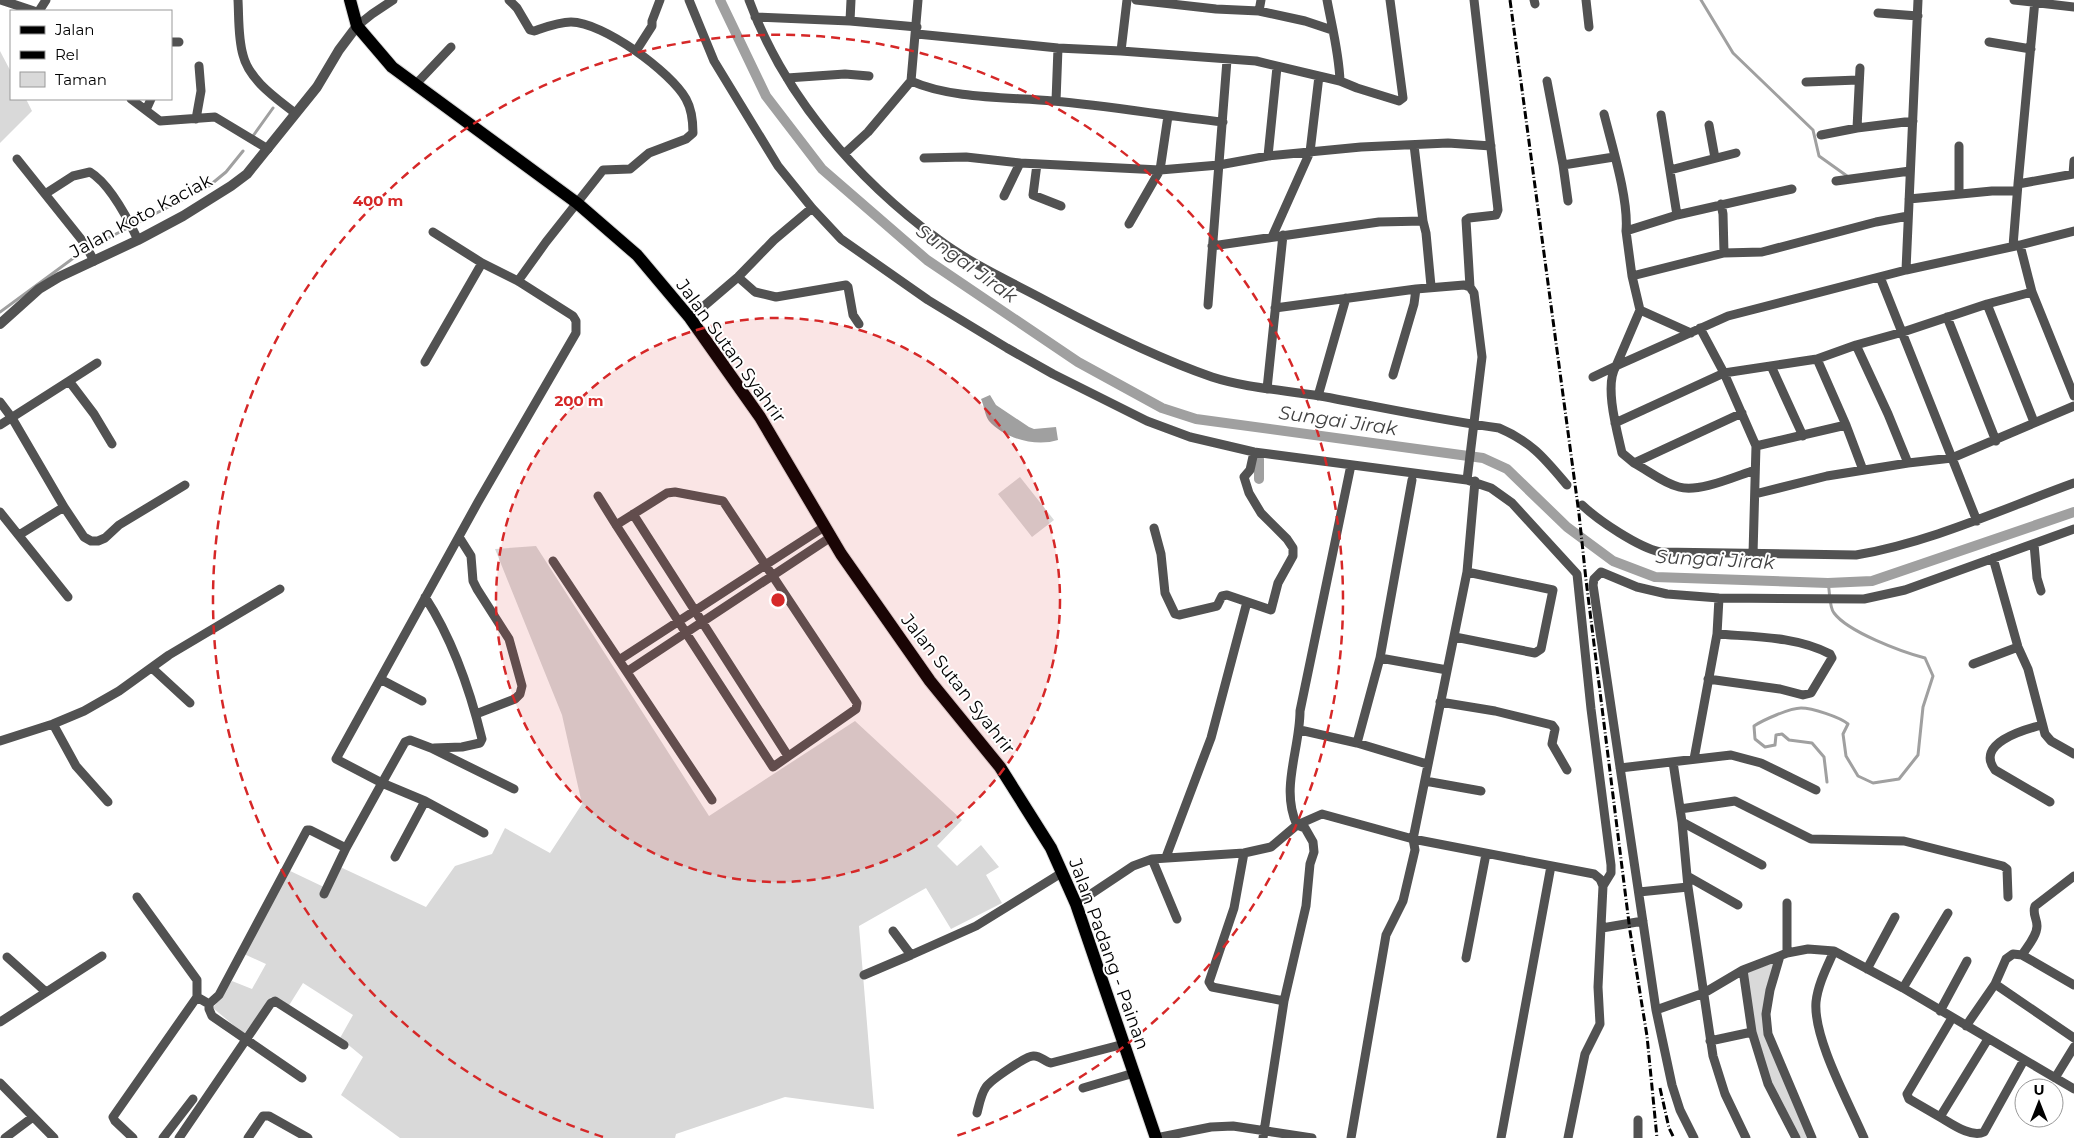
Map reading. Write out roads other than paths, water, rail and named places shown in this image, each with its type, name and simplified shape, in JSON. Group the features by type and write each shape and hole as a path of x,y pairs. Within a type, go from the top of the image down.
{"main road":[{"name":"Jalan Sutan Syahrir","path":"350,0 357,26 392,67 577,203 637,255 690,318 760,418 827,532 917,665 1000,767 1015,789"},
{"name":"Jalan Padang - Painan","path":"1015,789 1051,848 1076,904 1156,1138"}],"street":[{"path":"1,0 31,10"},
{"path":"238,0 241,48 246,64 262,84 295,113"},
{"path":"357,26 393,0"},
{"path":"509,0 517,8 530,30 534,31 573,22 602,31 636,51 658,67 686,100 693,133 686,139 649,153 630,170 604,170 518,281"},
{"path":"636,51 652,26 660,0"},
{"path":"689,0 714,61 778,166 812,208 841,239 928,300 1053,374 1147,421 1190,437 1255,452 1470,478 1491,488 1512,503 1577,574 1591,709 1611,865 1611,873 1603,886"},
{"path":"749,0 755,17 795,92 844,154 907,216 940,242 988,270 1114,336 1213,377 1267,389 1318,396 1473,427 1500,428 1516,435 1540,452 1567,485"},
{"path":"850,21 851,0"},
{"path":"844,154 868,132 911,81 917,30 918,0"},
{"path":"1121,51 1127,0"},
{"path":"1136,0 1217,4 1305,21 1332,30"},
{"path":"1259,11 1260,0"},
{"path":"1327,0 1338,52 1340,81"},
{"path":"755,17 850,21 1058,48 1256,61 1340,81 1401,100 1403,98 1390,0"},
{"path":"1351,1138 1386,935 1404,901 1415,850 1413,839 1427,764 1468,572 1473,427 1482,351 1474,293 1470,287 1466,220 1498,214 1474,0"},
{"path":"1586,0 1589,27"},
{"path":"1906,270 1918,0"},
{"path":"2014,0 2074,7"},
{"path":"2035,1 2032,49 2017,187 2017,245 2032,292 2074,396"},
{"path":"1878,13 1918,16"},
{"name":"Jalan Koto Kaciak","path":"0,324 39,289 59,277 89,253 137,238 232,186 247,174 317,86 357,26"},
{"path":"1989,42 2032,49"},
{"path":"416,84 451,47"},
{"path":"1056,101 1058,48"},
{"path":"1208,305 1224,122 1227,60"},
{"path":"196,119 201,91 199,66"},
{"path":"1268,156 1278,67"},
{"path":"1857,128 1860,68"},
{"path":"786,78 845,74 869,76"},
{"path":"1272,237 1310,152 1319,76"},
{"path":"1806,82 1858,80"},
{"path":"911,81 924,87 956,93 1056,101 1224,122"},
{"path":"1547,81 1568,200"},
{"path":"132,100 160,121 215,117 266,148"},
{"path":"146,110 151,100"},
{"path":"1604,114 1627,220 1626,231 1632,276 1640,310 1612,372 1611,383 1615,423 1622,453 1634,463 1670,484 1684,488 1703,486 1755,470"},
{"path":"1661,115 1678,214"},
{"path":"1128,224 1160,170 1168,116"},
{"path":"1821,135 1912,121"},
{"path":"1709,125 1715,158"},
{"path":"924,158 966,157 1020,163 1160,170 1219,165 1268,156 1361,147 1448,143 1491,146"},
{"path":"1414,145 1431,286"},
{"path":"1959,146 1959,194"},
{"path":"1670,170 1736,153"},
{"path":"1563,165 1614,157"},
{"path":"17,159 89,253"},
{"path":"1909,199 2017,187 2073,174 2074,161"},
{"path":"1004,196 1020,163"},
{"path":"1037,164 1034,195 1061,206"},
{"path":"1843,181 1910,170"},
{"path":"45,194 73,176 90,172 98,177 123,211 137,238"},
{"path":"1626,231 1678,214 1792,189"},
{"path":"1720,204 1723,214 1724,253"},
{"path":"690,318 738,277 774,240 812,208"},
{"path":"1632,276 1724,253 1762,252 1876,222 1908,216"},
{"path":"1212,246 1379,222 1423,221"},
{"path":"1593,377 1728,316 1906,270 2074,231"},
{"path":"433,232 482,263 518,281 573,316 576,321 576,333 459,537 336,759 382,784 425,801 484,833"},
{"path":"1267,389 1283,235"},
{"path":"426,362 482,263"},
{"path":"738,277 755,292 776,297 846,285 853,315 859,324"},
{"path":"1880,277 1977,521"},
{"path":"1274,308 1431,286 1464,285 1470,287"},
{"path":"1394,376 1414,304 1416,289"},
{"path":"1615,423 1724,374 1816,359 1986,304 2032,292"},
{"path":"1318,396 1346,298"},
{"path":"1986,304 2034,422"},
{"path":"1640,310 1691,332"},
{"path":"1947,317 1996,441"},
{"path":"1700,328 1724,374 1756,446 1753,554"},
{"path":"1856,345 1908,463"},
{"path":"1816,359 1846,425 1863,470"},
{"path":"0,425 97,364"},
{"path":"1771,366 1804,436"},
{"path":"69,381 94,414 112,444"},
{"path":"0,402 12,418 64,507 84,536 91,541 105,538 119,525 185,485"},
{"path":"1755,494 1827,476 1952,458 1996,441 2034,422 2074,406"},
{"path":"1634,463 1742,413"},
{"path":"1756,446 1846,425"},
{"path":"1154,528 1161,554 1165,593 1175,614 1180,615 1217,606 1222,596 1227,595 1271,610 1278,583 1293,556 1293,548 1287,539 1261,513 1249,493 1244,477 1250,470 1255,452"},
{"path":"1264,1134 1284,1001 1306,906 1310,864 1314,852 1313,842 1306,828 1297,825 1292,813 1290,789 1300,730 1300,711 1351,465"},
{"path":"1357,743 1380,658 1412,480"},
{"path":"1582,504 1593,515 1651,550 1681,554 1856,555 1886,550 1977,521 2074,483"},
{"path":"598,496 616,525 774,767 856,709 857,703 723,501 675,492 667,493 616,525"},
{"path":"19,535 64,507"},
{"path":"0,512 68,597"},
{"path":"633,514 788,756"},
{"path":"1694,1138 1674,1091 1656,1010 1594,579 1600,572 1637,587 1658,593 1719,598 1864,599 1906,590 2074,529"},
{"path":"619,660 765,564 827,532"},
{"path":"628,671 772,575 827,532"},
{"path":"459,537 471,556 473,581 509,639 522,686 520,694 515,699 476,714"},
{"path":"2034,544 2037,578 2041,590"},
{"path":"1993,558 2018,647 2028,669 2045,734 2051,741 2074,754"},
{"path":"553,561 628,671 686,763 712,800"},
{"path":"1454,637 1535,653 1541,649 1553,590 1468,572"},
{"path":"0,741 53,724 84,711 119,691 152,668 280,589"},
{"path":"426,597 448,635 476,714 482,739 480,743 462,747 431,748"},
{"path":"1694,759 1717,634 1719,598"},
{"path":"1166,857 1211,738 1247,602"},
{"path":"1708,679 1780,689 1806,695 1811,693 1832,658 1830,654 1821,649 1798,643 1717,634"},
{"path":"1973,664 2018,647"},
{"path":"1380,658 1447,670"},
{"path":"152,668 190,703"},
{"path":"380,679 422,701"},
{"path":"1440,702 1504,713 1552,725 1555,729 1552,744 1567,770"},
{"path":"53,724 76,766 108,802"},
{"path":"2042,725 2014,734 1992,748 1988,755 1994,770 2050,802"},
{"path":"1300,730 1357,743 1427,764"},
{"path":"324,894 346,848 405,742 410,740 431,748 514,789"},
{"path":"1620,768 1731,755 1748,758 1816,790"},
{"path":"1673,762 1682,822 1688,887 1710,1041 1720,1080 1732,1111 1746,1138"},
{"path":"1425,781 1481,791"},
{"path":"395,857 425,801"},
{"path":"1680,809 1735,801 1811,839 1904,841 1994,864 2007,869 2008,897"},
{"path":"1076,904 1133,866 1152,859 1244,853 1271,847 1297,825 1322,814 1413,839 1594,874 1600,879 1603,886 1598,986 1600,1024 1585,1054 1568,1138"},
{"path":"1682,822 1762,865"},
{"path":"209,1004 219,995 230,976 307,830 346,848"},
{"path":"1244,853 1234,908 1209,982 1212,987 1284,1001"},
{"path":"1466,958 1486,854"},
{"path":"1152,859 1177,919"},
{"path":"1501,1138 1550,866"},
{"path":"864,975 976,926 1063,872"},
{"path":"1687,876 1738,905"},
{"path":"2022,955 2036,931 2035,906 2074,876"},
{"path":"1639,892 1688,887"},
{"path":"132,1138 113,1117 197,997 197,980 137,897"},
{"path":"1788,903 1783,955 1770,990 1766,1014 1768,1034 1812,1138"},
{"path":"1903,988 1948,913"},
{"path":"1867,969 1895,917"},
{"path":"1602,928 1643,921"},
{"path":"893,931 911,955"},
{"path":"1656,1010 1704,993 1743,970 1783,955 1808,949 1834,951 1903,988 2055,1078 2074,1047"},
{"path":"1834,951 1818,994 1816,1008 1818,1028 1823,1045 1864,1138"},
{"path":"1966,1026 1995,984 2006,959 2013,954 2022,955 2074,985"},
{"path":"1,1020 102,956"},
{"path":"7,957 46,992"},
{"path":"1940,1011 1967,961"},
{"path":"1743,970 1752,1032 1768,1084 1796,1138"},
{"path":"1995,984 2074,1038"},
{"path":"197,997 209,1004"},
{"path":"179,1138 247,1041 271,1003 275,1001 344,1045"},
{"path":"209,1004 212,1016 302,1078"},
{"path":"1952,1018 1907,1094 1909,1099 1968,1133 1974,1135 1984,1132 2024,1060"},
{"path":"1710,1041 1752,1032"},
{"path":"1940,1117 1988,1040"},
{"path":"977,1113 986,1086 1029,1057 1039,1057 1046,1062 1058,1062 1124,1044"},
{"path":"1082,1088 1134,1073"},
{"path":"0,1083 54,1138"},
{"path":"163,1138 193,1099"},
{"path":"248,1138 263,1116 270,1116 308,1138"},
{"path":"5,1138 33,1117"},
{"path":"1638,1120 1638,1138"},
{"path":"1156,1138 1211,1126 1233,1126 1264,1134 1312,1138"}],"waterway":[{"name":"Sungai Jirak","path":"720,0 766,96 822,169 927,260 1078,362 1162,408 1196,419 1483,458 1507,469 1567,527 1613,561 1655,577 1828,583 1872,581 2074,512"},
{"path":"1701,0 1733,53 1813,130 1819,156 1847,176"},
{"path":"253,136 273,108"},
{"path":"0,312 83,251 209,186 226,172 243,151"},
{"path":"1259,459 1259,479"},
{"path":"1827,782 1824,757 1812,743 1789,740 1782,734 1776,735 1775,745 1765,747 1755,739 1754,726 1790,710 1801,708 1833,716 1848,724 1843,734 1846,756 1858,776 1873,783 1899,779 1918,755 1923,707 1933,676 1925,658 1876,640 1841,620 1832,610 1828,583"}],"railway":[{"path":"1510,0 1579,514 1630,931 1647,1036 1657,1138"},
{"path":"1660,1088 1669,1128 1674,1138"}]}
